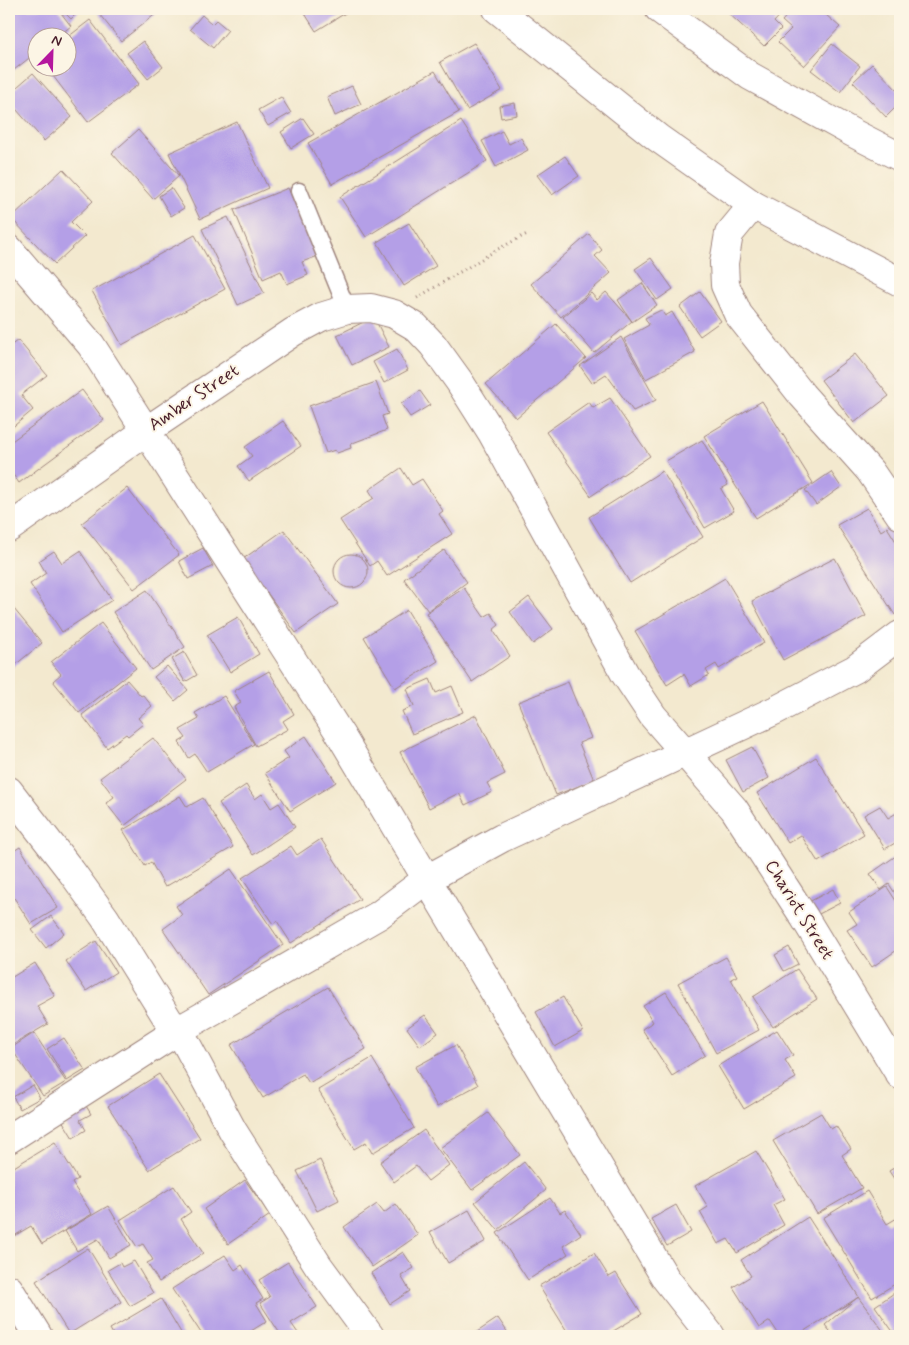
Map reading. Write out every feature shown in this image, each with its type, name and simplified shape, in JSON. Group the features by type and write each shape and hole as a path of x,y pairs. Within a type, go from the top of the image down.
{"street":[{"path":"498,9 658,138 753,205 900,282"},
{"path":"659,9 750,76 900,157"},
{"path":"753,205 729,234 724,263 726,285 738,314 802,395 870,471 900,516"},
{"path":"9,250 91,345 146,430 340,734 666,1279 711,1336"},
{"name":"Amber Street","path":"9,528 146,430 293,332 321,317 347,309 371,308 394,314"},
{"name":"Chariot Street","path":"394,314 416,328 433,345 459,382 492,433 625,674 653,716 734,809 763,852 900,1075"},
{"path":"9,1139 179,1030 379,915 427,879 502,838 686,754 776,710 854,669 900,635"},
{"path":"9,791 105,918 169,1021 179,1030 233,1131 318,1265 370,1336"},
{"path":"9,1290 38,1336"}],"lane":[{"path":"299,191 347,309"}],"path":[{"path":"394,314 459,272 530,233"}],"building":[{"path":"9,9 58,9 71,26 68,28 28,28 28,59 9,74"},
{"path":"61,9 81,9 71,19"},
{"path":"95,9 162,9 121,41"},
{"path":"302,9 352,9 316,31"},
{"path":"728,9 786,9 774,22 781,29 764,46 726,11"},
{"path":"793,9 819,9 840,27 804,66 778,42 791,29 782,21"},
{"path":"202,15 212,24 216,20 228,30 213,48 190,29"},
{"path":"90,20 139,84 88,122 55,78 78,78 78,29"},
{"path":"143,41 163,67 148,79 127,53"},
{"path":"474,43 502,90 467,110 440,62"},
{"path":"832,44 860,66 840,92 811,70"},
{"path":"872,64 900,93 900,103 886,117 853,82"},
{"path":"435,71 459,112 332,184 308,143"},
{"path":"28,77 37,78 72,117 44,141 9,101 9,94"},
{"path":"352,86 361,104 335,116 327,97"},
{"path":"281,97 291,113 268,126 258,110"},
{"path":"515,103 517,115 501,118 499,106"},
{"path":"303,118 314,134 291,148 281,132"},
{"path":"461,121 487,161 366,237 340,197"},
{"path":"237,122 268,188 200,219 169,153"},
{"path":"138,130 179,176 153,199 112,153"},
{"path":"502,131 509,144 521,138 528,150 496,167 482,141"},
{"path":"565,156 579,176 552,195 537,175"},
{"path":"63,169 93,201 71,222 85,236 55,264 11,218"},
{"path":"171,188 184,208 171,216 159,196"},
{"path":"288,188 318,256 302,262 308,275 287,284 281,271 263,279 234,210"},
{"path":"228,217 264,293 238,305 202,229"},
{"path":"409,223 436,266 404,286 377,242"},
{"path":"589,234 602,250 595,256 611,273 561,317 531,284"},
{"path":"195,235 225,289 122,345 92,291"},
{"path":"651,258 673,289 657,300 635,269"},
{"path":"642,283 657,305 632,322 618,300"},
{"path":"606,292 632,321 594,353 563,317 591,293 597,300"},
{"path":"700,292 721,321 700,336 680,307"},
{"path":"661,310 665,316 672,312 695,352 646,379 624,339 649,325 645,318"},
{"path":"374,317 389,347 352,365 337,335"},
{"path":"556,324 586,358 516,418 486,384"},
{"path":"621,337 656,400 633,411 606,374 592,383 580,366"},
{"path":"18,340 47,375 21,395 33,410 9,430 9,347"},
{"path":"397,349 408,370 384,383 373,362"},
{"path":"855,354 889,396 854,423 821,380"},
{"path":"376,382 388,414 382,416 387,430 350,444 351,448 337,453 335,450 326,453 309,406"},
{"path":"82,390 104,420 19,483 9,469 9,443"},
{"path":"420,391 430,405 410,417 401,404"},
{"path":"610,398 650,456 591,496 546,432 589,402 593,408"},
{"path":"762,401 813,483 756,518 704,436"},
{"path":"283,421 301,446 249,481 238,466 252,456 245,447"},
{"path":"702,440 728,485 721,489 734,511 705,528 666,461"},
{"path":"401,468 412,485 422,479 443,511 439,514 452,534 387,576 377,561 370,566 340,520 374,498 369,490"},
{"path":"662,471 703,537 630,583 589,517"},
{"path":"831,472 841,487 816,505 805,490"},
{"path":"127,488 179,555 134,589 82,523"},
{"path":"867,508 881,531 887,527 900,548 900,612 895,615 837,525"},
{"path":"284,530 338,604 296,633 243,559"},
{"path":"203,548 213,566 188,579 179,561"},
{"path":"444,550 467,582 428,611 404,579"},
{"path":"54,551 62,563 80,551 112,600 62,632 30,584 46,573 39,561"},
{"path":"351,554 358,555 363,559 367,564 367,578 363,583 358,587 351,588 344,587 339,583 335,578 334,571 335,564 339,559 344,555"},
{"path":"835,558 866,616 783,660 752,601"},
{"path":"725,578 764,643 719,669 716,664 706,670 709,675 691,686 684,674 667,685 635,631"},
{"path":"464,588 484,617 491,613 499,625 493,630 510,656 472,682 426,613"},
{"path":"147,590 185,647 151,670 113,612"},
{"path":"529,597 553,629 533,644 510,612"},
{"path":"9,603 42,643 9,670"},
{"path":"407,610 438,661 395,688 364,637"},
{"path":"238,617 259,654 230,672 207,635"},
{"path":"101,623 136,668 79,713 53,681 61,674 51,662"},
{"path":"184,652 197,675 185,682 172,659"},
{"path":"167,666 188,690 175,701 154,677"},
{"path":"269,671 294,714 283,721 288,729 256,746 234,707 241,703 234,691"},
{"path":"430,679 436,693 452,686 463,712 412,734 402,711 414,706 407,689"},
{"path":"127,680 152,706 138,718 143,724 128,736 126,734 107,748 82,715"},
{"path":"568,682 591,738 579,743 594,780 556,795 518,702"},
{"path":"224,696 254,744 207,772 195,754 189,758 179,742 186,738 180,730 199,719 195,713"},
{"path":"476,715 505,774 487,783 492,792 465,805 459,793 429,808 400,752"},
{"path":"306,736 336,782 290,811 265,773 289,758 284,751"},
{"path":"153,738 186,779 124,826 106,803 114,797 100,778"},
{"path":"752,747 769,778 743,792 726,760"},
{"path":"816,757 864,834 818,862 801,835 788,843 757,793"},
{"path":"246,785 255,799 262,794 271,808 279,803 295,827 253,855 219,803"},
{"path":"180,796 187,807 203,798 233,847 165,887 151,862 145,866 123,830"},
{"path":"880,806 888,818 900,811 900,840 885,849 864,815"},
{"path":"321,839 360,899 291,943 277,921 273,924 242,878 291,846 297,855"},
{"path":"20,847 58,908 31,924 9,890 9,854"},
{"path":"900,853 900,901 889,884 881,890 870,874"},
{"path":"231,869 283,945 208,995 163,929 182,915 176,906"},
{"path":"887,887 900,907 900,948 872,967 847,930 857,924 849,912"},
{"path":"833,889 840,903 817,915 809,902"},
{"path":"51,916 64,933 46,948 32,930"},
{"path":"96,941 116,972 86,991 66,961"},
{"path":"789,947 798,964 784,971 775,955"},
{"path":"726,957 737,976 731,979 759,1030 716,1053 678,983"},
{"path":"35,963 55,996 37,1006 48,1024 9,1047 9,979"},
{"path":"797,969 817,999 773,1027 753,997"},
{"path":"328,987 366,1049 309,1083 303,1074 263,1098 231,1045"},
{"path":"666,992 705,1055 672,1076 642,1029 653,1022 643,1006"},
{"path":"563,997 583,1031 555,1047 536,1012"},
{"path":"425,1015 438,1033 420,1046 407,1028"},
{"path":"777,1030 793,1055 785,1060 796,1078 744,1109 718,1066"},
{"path":"34,1033 66,1082 43,1096 11,1048"},
{"path":"64,1038 85,1070 67,1081 47,1049"},
{"path":"456,1045 478,1085 437,1107 415,1067"},
{"path":"372,1058 414,1128 372,1153 366,1142 354,1149 318,1090"},
{"path":"159,1074 200,1138 149,1170 108,1106"},
{"path":"33,1085 40,1098 20,1109 13,1097"},
{"path":"83,1101 91,1114 80,1120 86,1130 73,1138 62,1120"},
{"path":"488,1113 520,1155 472,1190 440,1148"},
{"path":"821,1113 831,1129 836,1126 851,1149 842,1155 862,1188 817,1214 773,1141"},
{"path":"424,1130 449,1165 428,1181 416,1166 394,1182 380,1162"},
{"path":"55,1142 78,1179 72,1183 92,1214 42,1244 31,1226 14,1236 9,1228 9,1170"},
{"path":"756,1151 785,1199 773,1205 784,1225 737,1253 728,1239 718,1244 700,1212 708,1207 695,1186"},
{"path":"320,1160 339,1200 317,1211 297,1171"},
{"path":"524,1162 546,1190 498,1230 475,1202"},
{"path":"900,1164 900,1188 889,1171"},
{"path":"245,1180 270,1215 228,1244 204,1209"},
{"path":"174,1186 191,1212 181,1219 203,1253 159,1282 147,1263 153,1260 143,1244 137,1247 120,1220"},
{"path":"867,1191 887,1224 897,1218 900,1224 900,1281 872,1298 823,1218"},
{"path":"550,1198 560,1213 565,1210 581,1234 563,1246 568,1254 528,1280 497,1233"},
{"path":"377,1204 384,1213 396,1204 418,1235 372,1267 344,1227"},
{"path":"676,1205 691,1232 667,1246 651,1219"},
{"path":"108,1206 131,1245 109,1258 98,1239 77,1251 65,1231"},
{"path":"469,1210 486,1241 448,1263 430,1232"},
{"path":"808,1217 859,1297 796,1336 780,1336 770,1321 759,1328 733,1287 751,1276 741,1260"},
{"path":"88,1248 121,1302 69,1334 36,1281"},
{"path":"403,1252 414,1268 401,1276 410,1291 390,1304 371,1273"},
{"path":"594,1253 609,1277 616,1273 642,1314 605,1336 570,1336 539,1286"},
{"path":"225,1255 235,1270 242,1265 263,1299 256,1303 267,1321 243,1336 203,1336 172,1289"},
{"path":"134,1261 153,1293 130,1306 108,1270 120,1263 122,1267"},
{"path":"288,1262 317,1307 291,1323 300,1336 272,1336 279,1332 260,1303 270,1297 259,1280"},
{"path":"900,1289 900,1336 896,1336 875,1306"},
{"path":"858,1297 887,1336 834,1336 825,1325"},
{"path":"161,1299 183,1336 114,1336 110,1329"},
{"path":"498,1318 510,1336 471,1336"}]}
